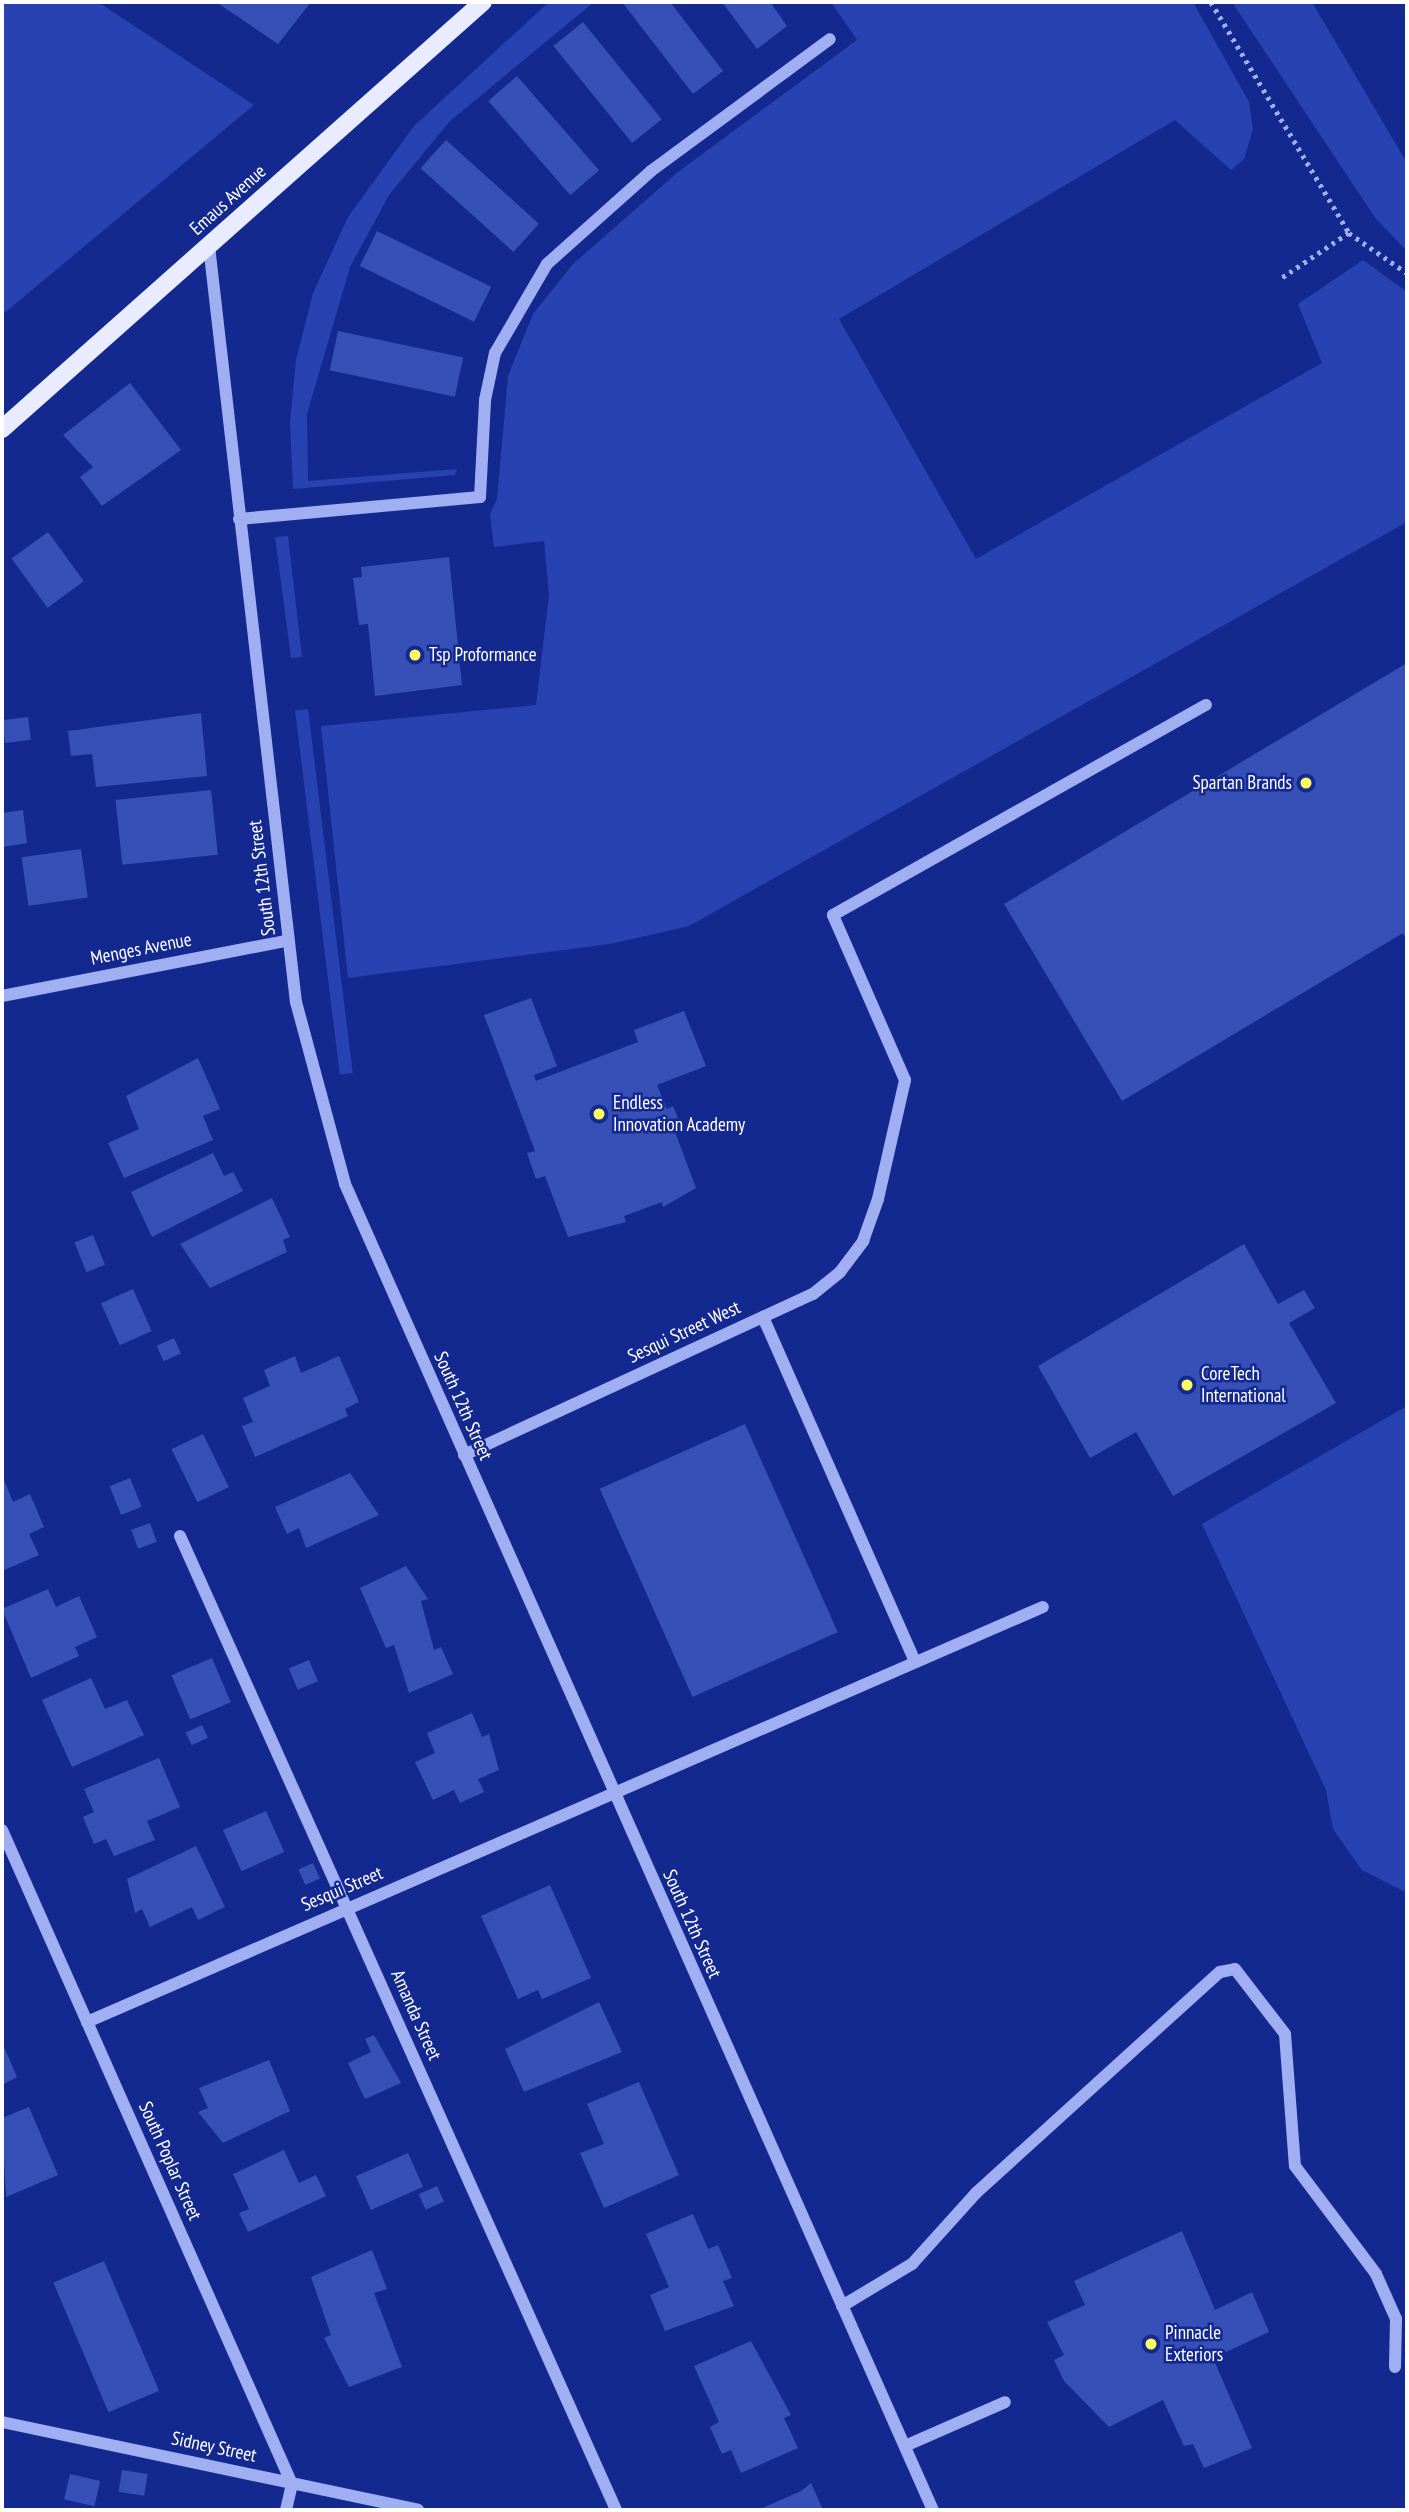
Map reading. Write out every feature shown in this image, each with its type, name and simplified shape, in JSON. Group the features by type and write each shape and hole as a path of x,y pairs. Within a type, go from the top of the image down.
{"main road":[{"name":"Emaus Avenue","path":"2,429 484,2"}],"street":[{"path":"239,519 480,497 485,400 495,353 547,264 651,171 831,39"},
{"name":"South 12th Street","path":"209,246 289,940 316,1094 345,1184 612,1793 933,2510"},
{"name":"Sesqui Street West","path":"464,1455 813,1294 840,1272 863,1241 878,1199 905,1080 833,915 1206,705"},
{"name":"Menges Avenue","path":"2,996 289,940"},
{"path":"763,1317 915,1662"},
{"name":"Amanda Street","path":"180,1536 616,2510"},
{"name":"Sesqui Street","path":"87,2022 1043,1607"},
{"name":"South Poplar Street","path":"2,1830 292,2484"},
{"path":"842,2306 912,2264 976,2193 1220,1972 1235,1969 1285,2034 1294,2166 1376,2274 1396,2319 1395,2367"},
{"path":"905,2446 1005,2402"},
{"name":"Sidney Street","path":"2,2422 418,2510"},
{"path":"286,2510 292,2484"}],"path":[{"path":"1211,2 1349,233 1407,273"},
{"path":"1282,278 1349,233"}],"shaded area":[{"path":"2,2 98,2 254,105 2,315"},
{"path":"549,2 594,2 450,121 389,195 350,267 307,414 308,481 457,469 455,475 293,489 290,422 296,360 313,293 348,217 414,126"},
{"path":"831,2 1193,2 1249,102 1253,129 1244,159 1231,170 1175,120 839,319 976,559 1322,363 1298,304 1363,260 1407,292 1407,522 689,926 610,944 348,978 321,726 536,705 549,595 544,541 494,547 490,514 497,499 508,376 533,314 573,264 678,172 857,40"},
{"path":"1232,2 1312,2 1407,163 1407,251 1376,219"},
{"path":"288,536 302,657 291,658 275,537"},
{"path":"308,709 353,1073 340,1075 295,711"},
{"path":"1407,1406 1407,1893 1362,1870 1333,1829 1326,1790 1202,1524"}],"building":[{"path":"216,2 311,2 278,44"},
{"path":"622,2 670,2 723,71 693,94"},
{"path":"722,2 770,2 787,26 757,49"},
{"path":"583,22 662,119 632,143 553,46"},
{"path":"517,76 599,170 570,195 488,101"},
{"path":"446,140 539,224 513,252 421,168"},
{"path":"377,231 491,287 474,322 360,266"},
{"path":"338,331 463,358 455,397 330,370"},
{"path":"130,383 181,450 102,506 80,477 93,467 63,435"},
{"path":"48,532 84,581 47,608 12,558"},
{"name":"Tsp Proformance","path":"449,557 462,685 375,696 368,624 359,625 353,578 362,577 361,567"},
{"name":"Spartan Brands","path":"1407,663 1407,941 1403,933 1122,1101 1004,904"},
{"path":"201,713 207,776 96,787 92,754 71,756 68,731"},
{"path":"28,717 31,740 5,743 2,720"},
{"path":"211,790 218,855 122,865 116,800"},
{"path":"23,810 27,843 3,847 2,813"},
{"path":"81,849 88,898 28,906 22,857"},
{"name":"Endless Innovation Academy","path":"531,998 557,1066 534,1075 536,1081 638,1042 634,1030 684,1011 706,1066 657,1085 667,1109 673,1106 678,1118 671,1121 696,1188 663,1207 662,1202 624,1216 626,1222 568,1237 545,1176 536,1179 527,1153 535,1151 484,1015"},
{"path":"198,1058 220,1109 203,1116 213,1140 124,1178 108,1143 139,1129 126,1096"},
{"path":"213,1153 224,1176 233,1172 243,1191 152,1237 131,1192"},
{"path":"272,1198 290,1237 283,1240 287,1252 210,1288 180,1244"},
{"path":"93,1235 105,1265 86,1272 74,1242"},
{"name":"CoreTech International","path":"1244,1244 1278,1304 1304,1290 1315,1308 1289,1323 1336,1403 1173,1496 1136,1432 1090,1458 1038,1366"},
{"path":"133,1289 152,1331 120,1345 101,1303"},
{"path":"174,1338 181,1354 164,1361 157,1346"},
{"path":"295,1356 301,1373 339,1356 359,1402 345,1409 348,1416 255,1457 242,1426 253,1422 243,1398 270,1386 264,1370"},
{"path":"745,1424 838,1632 692,1697 600,1489"},
{"path":"203,1434 229,1487 197,1502 172,1449"},
{"path":"350,1473 379,1515 306,1548 299,1528 287,1534 275,1507"},
{"path":"2,1475 13,1502 30,1494 44,1527 29,1534 39,1555 2,1571"},
{"path":"130,1478 142,1507 121,1515 110,1486"},
{"path":"150,1523 157,1542 138,1549 131,1530"},
{"path":"406,1566 428,1599 421,1601 434,1650 441,1647 453,1674 409,1693 394,1645 386,1648 360,1588"},
{"path":"48,1589 56,1607 79,1596 97,1637 75,1647 79,1656 31,1678 2,1609"},
{"path":"212,1658 231,1702 190,1719 171,1675"},
{"path":"309,1660 318,1681 298,1690 289,1669"},
{"path":"91,1678 105,1709 127,1700 144,1735 72,1767 42,1700"},
{"path":"472,1713 482,1737 489,1734 499,1770 478,1779 484,1792 460,1803 454,1790 433,1800 415,1762 435,1753 427,1733"},
{"path":"202,1725 208,1738 192,1745 186,1733"},
{"path":"159,1758 180,1807 147,1821 155,1840 114,1856 106,1839 94,1844 83,1817 94,1812 84,1789"},
{"path":"266,1811 284,1852 241,1871 223,1830"},
{"path":"196,1846 225,1907 198,1920 192,1907 150,1927 142,1909 135,1913 127,1879"},
{"path":"313,1863 320,1879 305,1885 298,1870"},
{"path":"550,1885 591,1978 542,1999 538,1990 518,1999 481,1916"},
{"path":"599,2002 622,2052 524,2092 505,2049"},
{"path":"374,2035 401,2083 365,2099 348,2063 371,2052 365,2039"},
{"path":"2,2042 17,2077 2,2085"},
{"path":"269,2060 290,2111 223,2143 198,2112 208,2108 199,2088"},
{"path":"639,2082 679,2175 604,2208 580,2153 604,2144 587,2104"},
{"path":"29,2107 58,2175 6,2197 2,2118"},
{"path":"284,2150 299,2183 316,2175 326,2196 248,2232 239,2213 249,2209 233,2174"},
{"path":"408,2153 423,2187 371,2210 356,2176"},
{"path":"437,2186 444,2202 426,2210 419,2194"},
{"path":"693,2214 708,2249 718,2245 732,2278 723,2281 734,2306 665,2331 650,2295 669,2287 646,2234"},
{"name":"Pinnacle Exteriors","path":"1182,2231 1215,2310 1252,2292 1269,2332 1213,2358 1252,2448 1204,2468 1193,2444 1184,2446 1163,2400 1109,2427 1064,2381 1054,2360 1064,2355 1047,2322 1085,2305 1074,2281"},
{"path":"372,2250 387,2289 374,2293 402,2367 349,2387 324,2338 331,2335 311,2277"},
{"path":"104,2261 159,2391 108,2412 53,2282"},
{"path":"751,2341 791,2415 784,2418 798,2448 741,2473 731,2450 722,2454 710,2427 719,2422 694,2366"},
{"path":"122,2470 148,2474 144,2496 119,2492"},
{"path":"70,2474 100,2481 94,2506 64,2499"},
{"path":"811,2483 823,2510 758,2510 801,2491"}],"place":[{"name":"Tsp Proformance","path":"415,655"},
{"name":"Spartan Brands","path":"1306,783"},
{"name":"Endless Innovation Academy","path":"599,1114"},
{"name":"CoreTech International","path":"1187,1385"},
{"name":"Pinnacle Exteriors","path":"1151,2344"}]}
